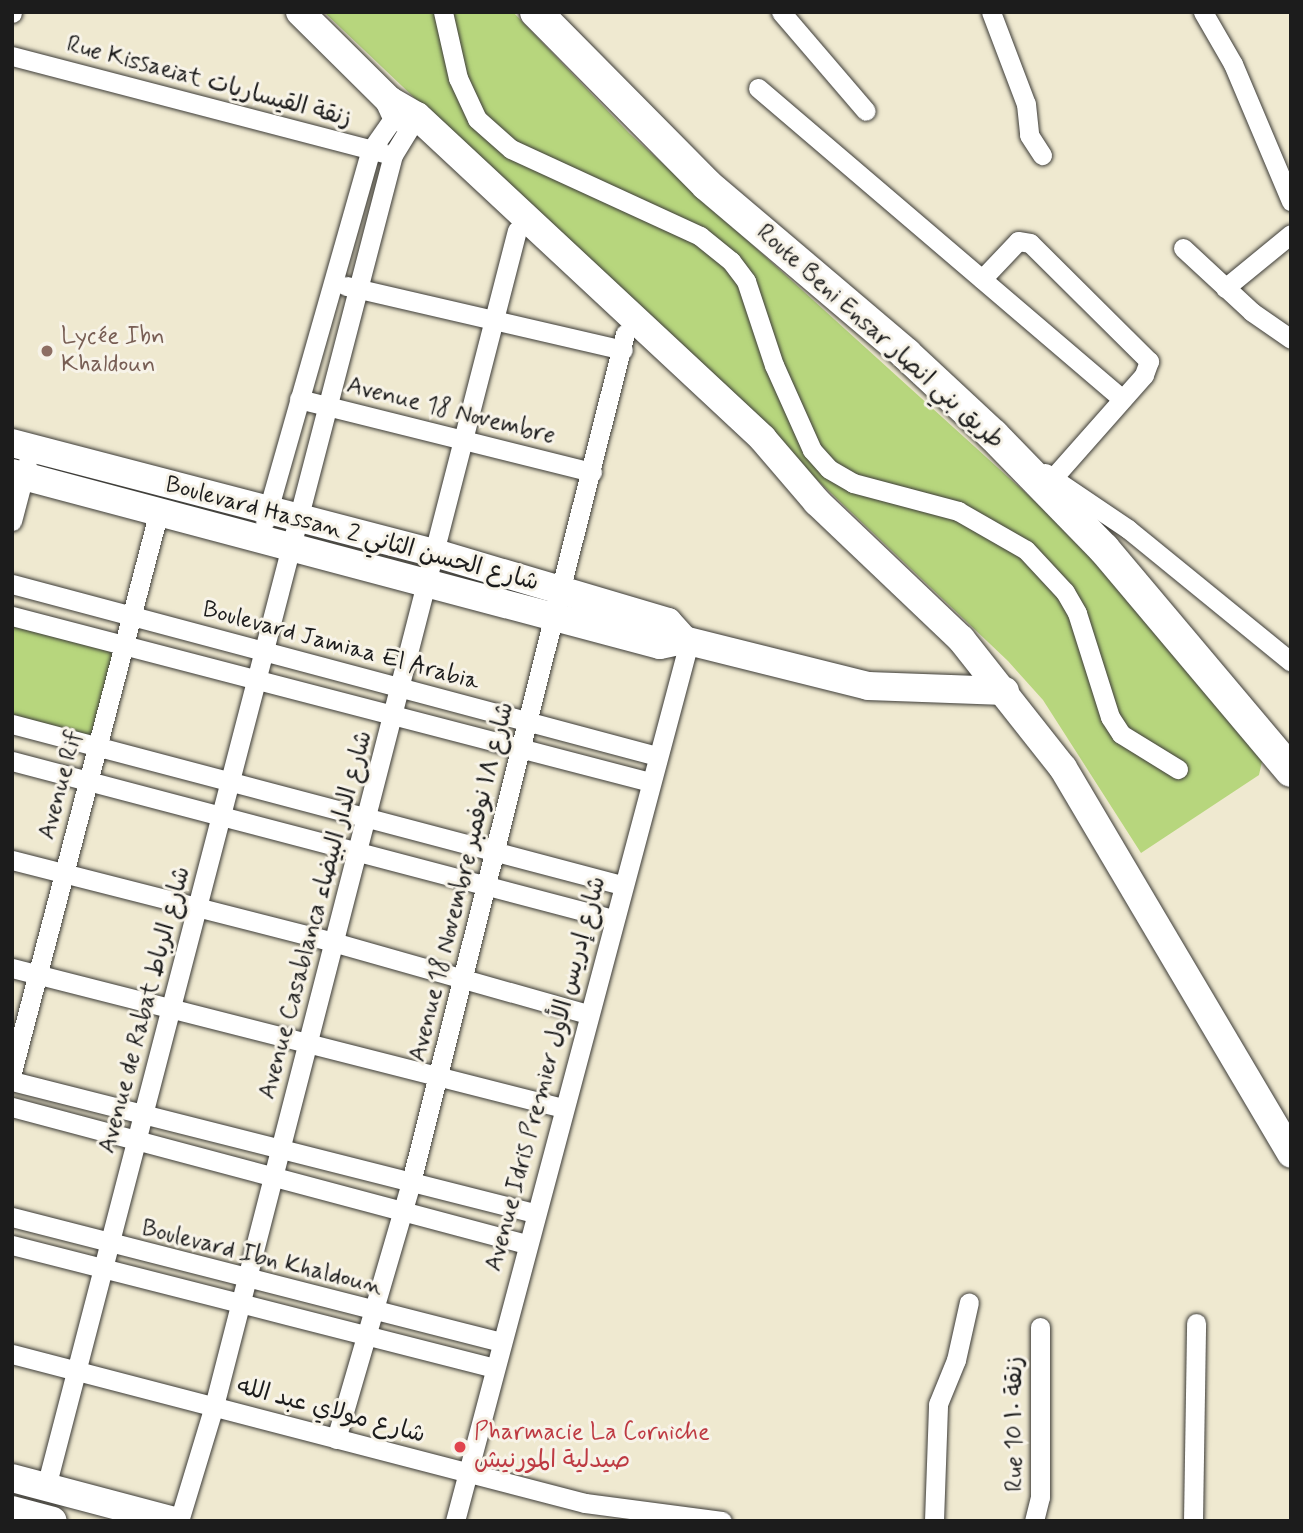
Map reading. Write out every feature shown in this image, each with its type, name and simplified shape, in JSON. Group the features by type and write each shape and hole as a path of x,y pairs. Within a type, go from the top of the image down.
{"main road":[{"path":"300,12 517,230 624,342 752,450 784,469"},
{"name":"Route Beni Ensar طريق بني انصار","path":"536,12 690,169 906,354 993,435 1104,549 1291,771"},
{"path":"402,113 763,439 784,469 961,639 1005,691 1063,768 1117,854 1291,1154"},
{"name":"Boulevard Hassan 2 شارع الحسن الثاني","path":"21,445 435,553 660,645 687,641 868,686 1005,691"},
{"name":"Boulevard Hassan 2 شارع الحسن الثاني","path":"18,474 428,581 558,604"},
{"path":"12,1478 177,1521"},
{"path":"12,1510 53,1521"}],"street":[{"path":"443,12 458,78 477,119 511,149 700,236 732,261 746,281 774,365 812,450 829,469 853,483 958,511 1026,550 1065,592 1077,613 1110,717 1121,734 1178,769"},
{"path":"781,12 866,111"},
{"path":"991,12 1026,104 1029,135 1042,155"},
{"path":"1203,12 1233,64 1291,201"},
{"name":"Rue Kissaeiat زنقة القيساريات","path":"12,56 393,155"},
{"path":"758,88 1122,399"},
{"path":"261,537 331,282 371,150 402,113"},
{"name":"Avenue de Rabat شارع الرباط","path":"46,1487 109,1243 146,1115 171,1008 231,782 288,544 402,113"},
{"name":"Avenue Casablanca شارع الدار البيضاء","path":"177,1521 214,1406 517,230"},
{"path":"1225,288 1291,234"},
{"path":"982,279 1018,241 1030,243 1149,361 1144,375 1053,478"},
{"path":"1183,248 1225,288 1291,339"},
{"path":"331,282 495,321 624,342"},
{"name":"Avenue 18 Novembre شارع ١٨ نوفمبر","path":"336,1438 404,1209 624,342"},
{"name":"Avenue 18 Novembre","path":"299,399 592,472"},
{"path":"993,435 1128,529 1291,662"},
{"path":"12,520 21,445"},
{"name":"Avenue Rif","path":"12,1072 159,511"},
{"name":"Boulevard Jamiaa El Arabia","path":"12,584 657,756"},
{"path":"12,616 650,782"},
{"name":"Avenue Idris Premier شارع إدريس الأول","path":"455,1521 534,1213 687,641"},
{"path":"12,724 622,885"},
{"path":"12,761 613,919"},
{"path":"12,860 197,910 333,942 588,1014"},
{"path":"12,968 564,1108"},
{"path":"12,1081 534,1213"},
{"path":"12,1107 404,1209 526,1244"},
{"name":"Boulevard Ibn Khaldoun","path":"12,1217 246,1280 501,1342"},
{"name":"Boulevard Ibn Khaldoun","path":"12,1245 239,1306 367,1334 494,1368"},
{"path":"934,1521 938,1404 956,1360 968,1302"},
{"path":"1193,1521 1196,1323"},
{"name":"Rue 10 زنقة ١٠","path":"1034,1521 1040,1497 1040,1327"},
{"name":"شارع مولاي عبد الله","path":"12,1354 622,1510 722,1521"}],"green space":[{"path":"324,12 513,12 629,133 1082,544 1263,757 1259,775 1141,853 1043,700 1008,661"},
{"path":"12,622 116,648 92,741 12,714"}],"place":[{"name":"Lycée Ibn Khaldoun","path":"47,351"},
{"name":"Pharmacie La Corniche صيدلية المورنيش","path":"460,1447"}]}
